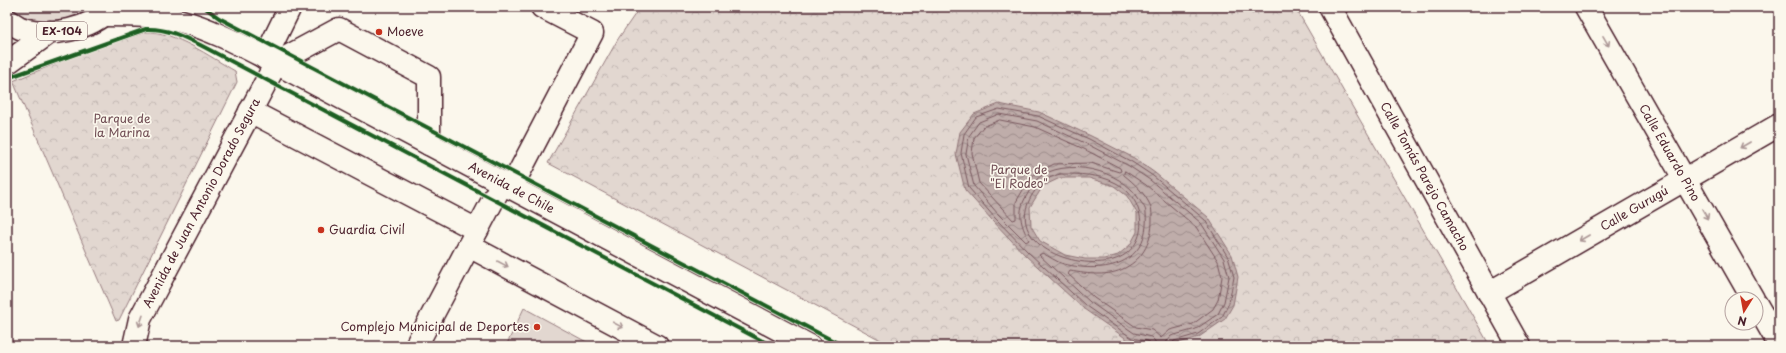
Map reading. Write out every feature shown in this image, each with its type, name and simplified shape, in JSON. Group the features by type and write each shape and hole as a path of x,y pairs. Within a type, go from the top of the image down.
{"street":[{"name":"Avenida de Chile","path":"185,7 212,33"},
{"name":"Avenida de Juan Antonio Dorado Segura","path":"134,346 140,319 250,111 290,7"},
{"path":"416,346 473,238 506,186 592,33 542,7"},
{"name":"Calle Tomás Parejo Camacho","path":"1330,7 1520,346"},
{"name":"Calle Eduardo Pino","path":"1586,7 1748,291"},
{"name":"Avenida de Chile","path":"109,11 181,21 212,33 270,60 810,346"},
{"name":"EX-104","path":"7,20 20,28 50,32 79,28 109,11"},
{"path":"270,60 339,29 429,77 429,144"},
{"path":"7,63 50,32"},
{"path":"250,111 473,238 657,346"},
{"name":"Calle Gurugú","path":"1489,293 1779,126"},
{"path":"1764,318 1779,344"}],"green space":[{"path":"7,7 95,7 75,18 51,21 28,18"},
{"name":"Parque de \"El Rodeo\"","path":"640,7 1295,7 1490,346 892,346 548,163 618,39"},
{"name":"Parque de la Marina","path":"146,32 169,36 204,52 235,71 237,82 119,320 116,321 13,81 89,50"},
{"name":"Complejo Municipal de Deportes","path":"524,308 594,346 506,346"}],"water":[{"path":"999,104 1039,112 1134,158 1155,173 1208,217 1232,255 1238,277 1233,305 1225,319 1199,337 1169,346 1131,342 1084,309 1026,256 965,190 956,154 960,132 974,114","holes":["1060,178 1089,178 1114,186 1127,196 1137,213 1137,232 1130,245 1118,255 1104,259 1085,259 1065,255 1040,241 1031,226 1030,207 1043,186"]}],"cycle path":[{"path":"204,7 219,18 843,346"},
{"path":"7,81 13,76 146,29 162,30 177,34 772,346"}],"place":[{"name":"Moeve","path":"379,32"},
{"name":"Guardia Civil","path":"321,230"},
{"name":"Complejo Municipal de Deportes","path":"537,327"}]}
